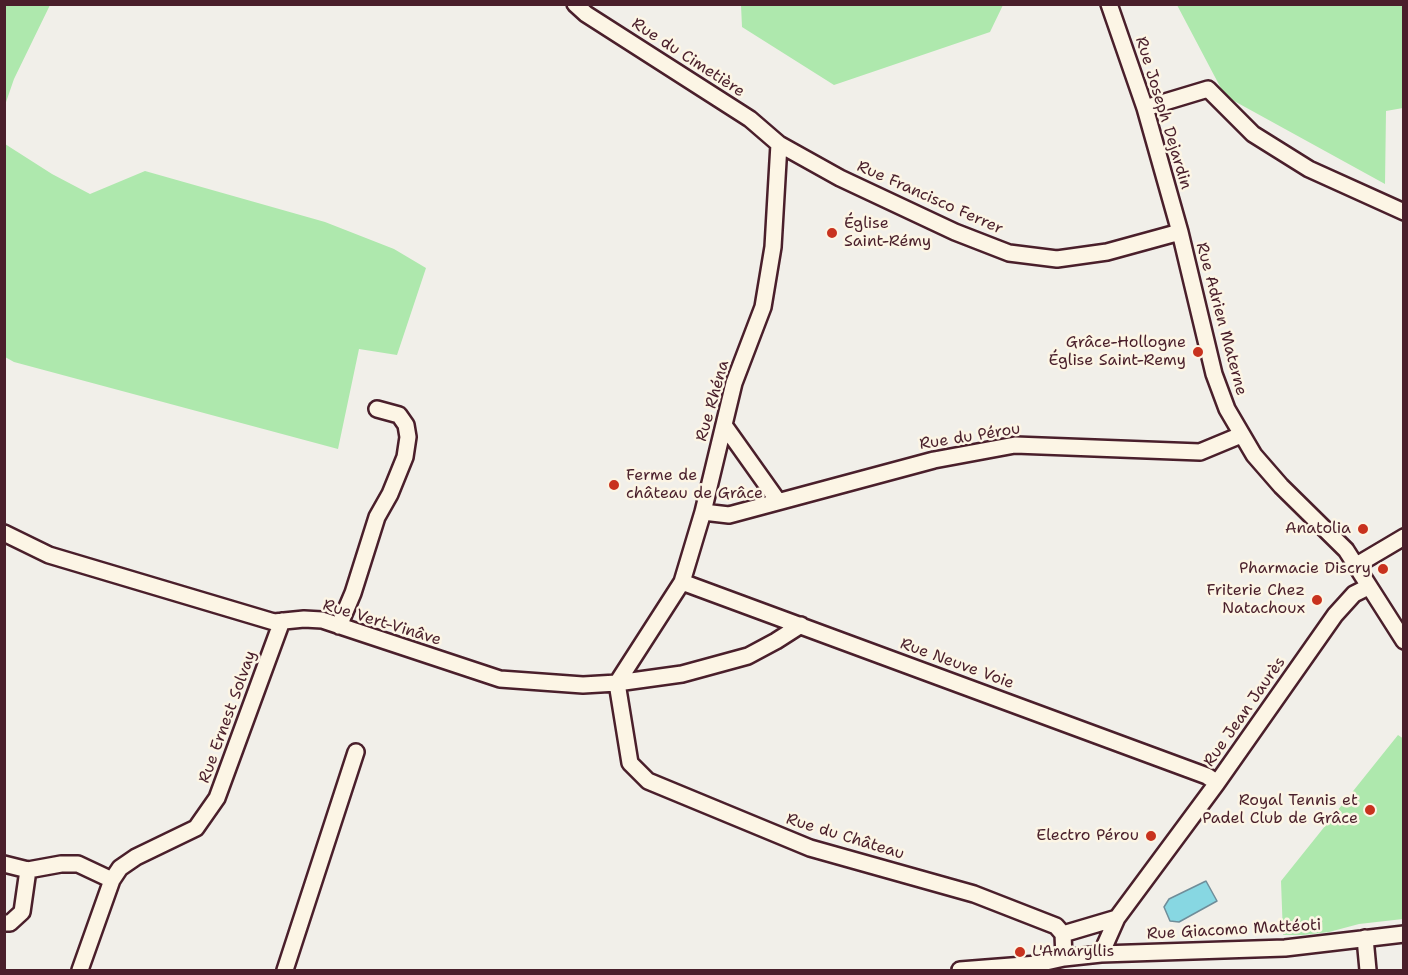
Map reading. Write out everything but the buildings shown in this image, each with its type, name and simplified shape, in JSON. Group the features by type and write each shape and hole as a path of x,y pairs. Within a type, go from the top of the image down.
{"street":[{"name":"Rue du Cimetière","path":"575,4 596,20 750,119 778,144"},
{"name":"Rue Joseph Dejardin","path":"1109,4 1145,108 1180,232"},
{"path":"1145,108 1208,89 1253,134 1272,146 1309,169 1404,212"},
{"name":"Rue Francisco Ferrer","path":"778,144 840,178 955,232 1009,253 1057,259 1107,252 1180,232"},
{"name":"Rue Rhéna","path":"616,683 682,582 702,513 734,383 763,306 773,248 778,144"},
{"name":"Rue Adrien Materne","path":"1180,232 1214,374 1227,409 1241,435 1254,455 1281,486 1346,550 1404,641"},
{"path":"339,626 353,593 377,517 390,494 405,457 408,437 406,425 399,415 377,409"},
{"path":"724,425 778,501"},
{"name":"Rue du Pérou","path":"702,513 729,515 934,459 1015,445 1200,452 1241,435"},
{"name":"Rue Vert-Vinâve","path":"4,533 49,555 274,622 322,620 500,679 583,685 682,674 748,656 801,625"},
{"path":"1355,566 1404,537"},
{"name":"Rue Neuve Voie","path":"682,582 1196,772 1217,783"},
{"name":"Rue Jean Jaurès","path":"1101,954 1117,918 1217,783 1335,615 1354,594 1368,587"},
{"name":"Rue Ernest Solvay","path":"112,880 120,868 136,857 196,828 217,798 282,621"},
{"name":"Rue du Château","path":"616,683 630,763 648,781 810,849 974,894 1056,926 1063,934"},
{"path":"285,970 356,752"},
{"path":"4,864 28,870 61,864 78,864 112,880 80,970"},
{"path":"4,923 10,923 22,912 28,870"},
{"path":"1064,958 1063,934 1117,918"},
{"name":"Rue Giacomo Mattéoti","path":"960,970 1037,967 1064,958 1101,954 1285,948 1404,934"},
{"path":"1365,938 1368,970"}],"green space":[{"path":"5,4 50,5 14,79 5,105"},
{"path":"741,4 1003,5 990,32 834,85 742,27"},
{"path":"1177,5 1403,5 1403,108 1386,111 1385,184 1225,96"},
{"path":"5,144 52,174 90,194 145,171 325,222 394,249 426,268 397,355 359,349 338,449 14,362 5,357"},
{"name":"Royal Tennis et Padel Club de Grâce","path":"1398,735 1404,739 1403,919 1359,924 1329,932 1283,935 1281,881"}],"water":[{"path":"1206,881 1217,901 1179,922 1170,921 1164,907 1169,899"}],"place":[{"name":"Église Saint-Rémy","path":"832,233"},
{"name":"Grâce-Hollogne Église Saint-Remy","path":"1198,352"},
{"name":"Ferme de château de Grâce","path":"614,485"},
{"name":"Anatolia","path":"1363,529"},
{"name":"Pharmacie Discry","path":"1383,569"},
{"name":"Friterie Chez Natachoux","path":"1317,600"},
{"name":"Royal Tennis et Padel Club de Grâce","path":"1370,810"},
{"name":"Electro Pérou","path":"1151,836"},
{"name":"L'Amaryllis","path":"1020,952"}]}
